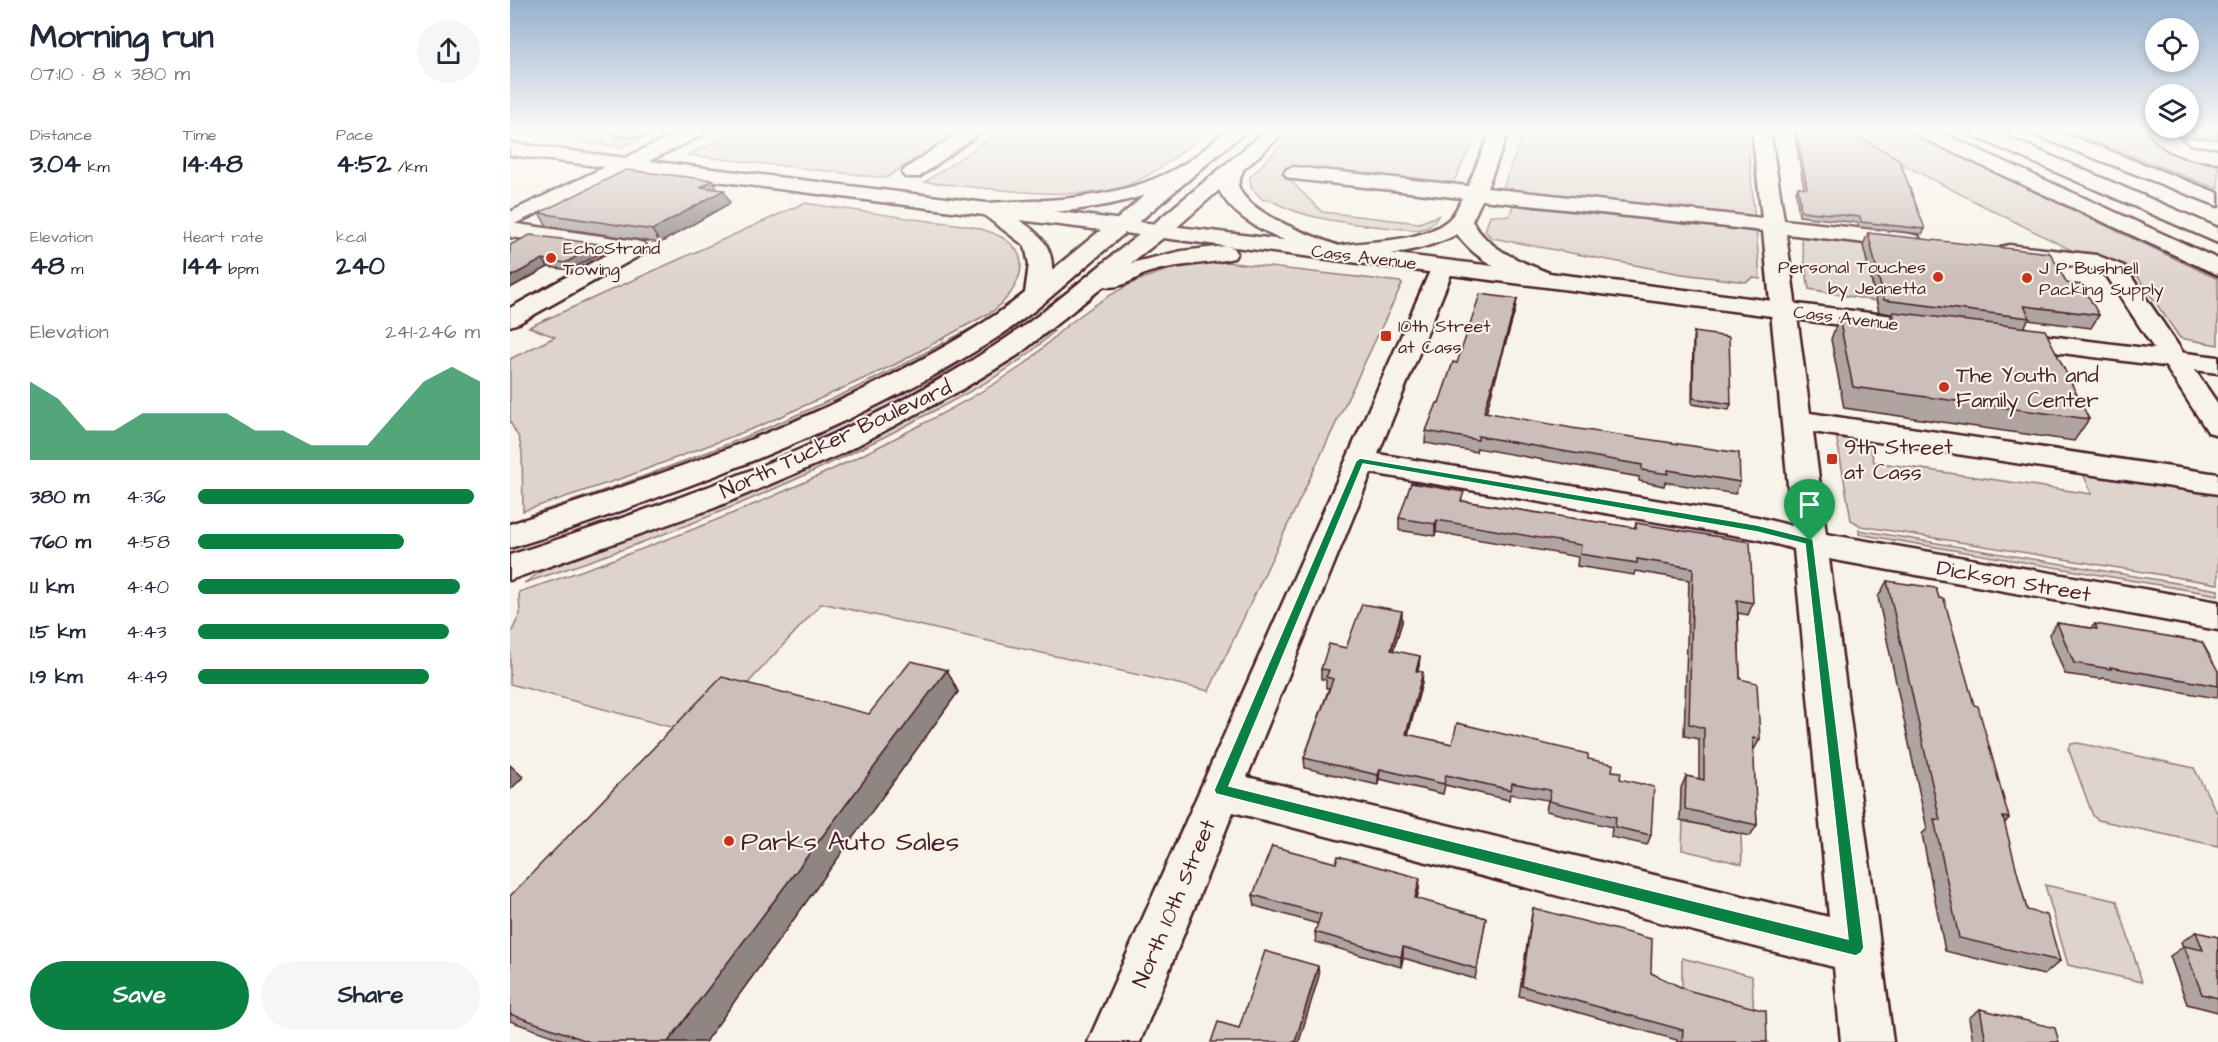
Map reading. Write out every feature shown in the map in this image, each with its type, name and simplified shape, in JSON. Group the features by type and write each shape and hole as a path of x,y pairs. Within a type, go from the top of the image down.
{"main road":[{"path":"510,220 597,179"},
{"name":"Cass Avenue","path":"744,179 2218,365"},
{"path":"986,209 1073,204 1113,198 1146,188 1166,179"},
{"name":"North Tucker Boulevard","path":"510,536 619,501 718,464 876,395 990,330 1037,295 1179,179"},
{"name":"North Tucker Boulevard","path":"510,568 719,494 918,403 1009,349 1068,305 1223,179"},
{"path":"1231,179 1228,188 1231,195 1243,207 1263,219 1336,253"},
{"path":"1344,179 1934,244"},
{"path":"1068,305 1132,270 1178,258 1218,254 1336,253 1419,241 1445,232 1461,221 1479,179"},
{"path":"1768,179 1867,1042"},
{"path":"2025,179 2218,268"},
{"path":"2051,179 2218,252"},
{"path":"2086,179 2218,236"},
{"path":"2103,179 2218,225"},
{"path":"2163,179 2218,200"},
{"path":"986,209 1030,237 1038,246 1043,268 1037,295"},
{"path":"1461,221 1468,235 1489,254 1544,279"},
{"path":"510,230 636,248 510,318"},
{"path":"1990,250 2085,260 2108,266 2116,271 2218,426"},
{"name":"North 10th Street","path":"1114,1042 1442,267"},
{"path":"1795,420 2218,484"},
{"name":"Dickson Street","path":"1360,461 1757,528 1848,552 2218,616"},
{"path":"1221,790 1856,948"}],"shaded area":[{"path":"930,179 1141,179 1126,186 1106,191 1055,194 925,182"},
{"path":"1250,179 1289,179 1322,212 1419,223 1438,216 1428,227 1414,230 1339,222 1302,213 1269,199 1263,200 1251,188"},
{"path":"1377,179 1455,179 1451,187"},
{"path":"1507,179 1751,179 1755,222 1501,194"},
{"path":"1931,179 2006,179 2218,279 2218,345 2180,338 2138,277 2131,272 2071,250"},
{"path":"2191,179 2218,179 2218,189"},
{"path":"1515,201 1756,227 1760,279 1753,278 1746,282 1682,274 1492,238 1485,231 1490,215 1509,216"},
{"path":"804,203 965,225 987,231 1006,240 1015,248 1020,257 1019,277 1009,296 993,311 896,364 762,425 623,478 523,511 522,452 519,438 510,422 510,359 555,337 529,327"},
{"path":"1800,232 1862,239 1876,301 1809,289"},
{"path":"1225,262 1402,284 1209,691 826,604 821,604 700,735 510,684 510,635 520,614 519,592 704,525 840,466 936,417 1005,377 1028,361 1087,310 1123,288 1161,272 1181,267"},
{"path":"997,314 905,371 732,450 541,516 529,515 614,487 741,439 881,376"},
{"path":"1054,331 1010,368 960,397 829,464 678,529 524,583 542,571 695,514 1027,348"},
{"path":"973,351 977,352 893,405 813,444 809,441"},
{"path":"1836,434 1868,439 1874,462 2092,494 2081,469 2218,491 2218,584 1861,526 1851,520"},
{"path":"1859,530 2218,590 2218,595 1859,534"},
{"path":"2078,743 2194,768 2218,815 2218,846 2098,820 2093,816 2068,748 2071,744"},
{"path":"1683,821 1741,834 1742,864 1682,850"},
{"path":"2045,885 2117,901 2142,982 2068,965"},
{"path":"1682,958 1752,976 1754,1019 1682,1000"}],"building":[{"path":"609,179 701,179 713,180 701,187 724,190 652,230 539,213"},
{"path":"1805,179 1906,179 1925,229 1861,222 1860,217 1801,211 1798,187 1807,188"},
{"name":"Personal Touches by Jeanetta","path":"1868,233 2050,253 2067,283 2082,285 2099,315 2024,306 2030,318 1884,300"},
{"path":"530,235 599,244 565,263 543,259 510,277 510,245"},
{"path":"1480,294 1517,299 1484,412 1572,428 1739,453 1740,482 1668,470 1668,474 1642,470 1642,465 1478,436 1478,440 1426,431 1437,403 1439,403 1453,362 1457,363"},
{"path":"1893,312 2045,330 2089,419 1853,387 1839,318 1896,325"},
{"path":"1694,332 1729,337 1731,404 1693,398"},
{"path":"1411,483 1464,492 1461,501 1636,528 1636,523 1750,542 1753,603 1737,600 1740,679 1757,683 1760,739 1753,738 1757,825 1685,809 1686,776 1704,780 1704,728 1689,724 1693,568 1637,559 1637,563 1580,554 1581,545 1437,520 1435,524 1399,518"},
{"path":"1887,581 1936,588 1939,598 1944,599 1974,705 1978,706 2009,818 2003,817 2027,910 2047,915 2060,961 1959,938 1934,819 1940,820"},
{"path":"1362,604 1402,611 1391,650 1420,656 1416,671 1423,672 1406,734 1452,744 1457,723 1588,754 1588,759 1613,764 1612,771 1621,772 1620,779 1654,787 1651,835 1615,827 1616,817 1549,801 1550,790 1512,783 1511,790 1446,775 1444,784 1380,769 1378,775 1304,758 1333,679 1326,677 1329,670 1321,669 1329,644 1346,648"},
{"path":"2057,623 2097,629 2095,624 2202,642 2218,671 2218,686 2074,663"},
{"name":"Parks Auto Sales","path":"911,661 947,670 668,1042 590,1042 510,1014 510,896 722,677 869,714"},
{"path":"1272,846 1336,863 1338,856 1420,878 1415,898 1486,918 1477,969 1403,947 1401,957 1315,932 1321,914 1253,895"},
{"path":"1533,908 1652,939 1651,973 1687,990 1766,1011 1767,1042 1682,1042 1683,1030 1522,986"},
{"path":"2196,932 2218,937 2218,998 2202,994 2184,946 2203,950"},
{"path":"1265,951 1318,966 1295,1042 1211,1042 1218,1022 1239,1028"},
{"path":"1980,1009 2055,1028 2059,1042 1986,1042"}],"place":[{"name":"EchoStrand Towing","path":"551,258"},
{"name":"Personal Touches by Jeanetta","path":"1938,277"},
{"name":"J P Bushnell Packing Supply","path":"2027,278"},
{"name":"10th Street at Cass","path":"1386,336"},
{"name":"The Youth and Family Center","path":"1944,387"},
{"name":"9th Street at Cass","path":"1832,459"},
{"name":"Parks Auto Sales","path":"729,841"}],"route":[{"path":"1360,461 1757,528 1810,541 1856,948 1221,790 1360,461"}]}
